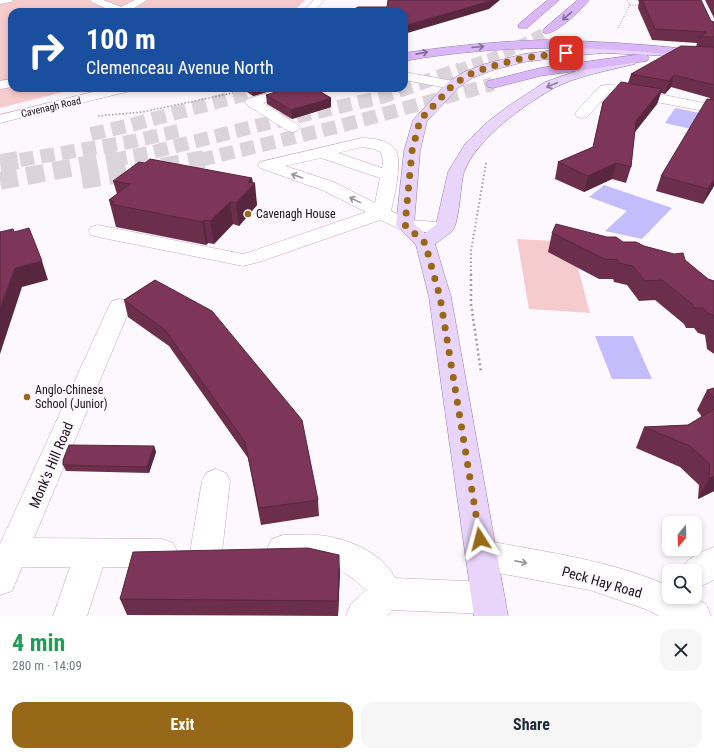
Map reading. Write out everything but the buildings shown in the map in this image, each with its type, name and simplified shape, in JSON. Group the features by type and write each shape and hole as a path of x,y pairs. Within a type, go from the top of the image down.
{"highway":[{"path":"523,26 554,0"},
{"path":"548,31 565,18 584,0"},
{"path":"408,56 439,50 484,46 540,44 598,45 663,49 689,53"},
{"path":"493,84 540,72 643,58"}],"main road":[{"path":"490,607 440,297 425,243 405,225 412,151 420,120 453,85 468,75 489,67 524,58 604,50 714,54"},
{"path":"425,243 445,227 456,172 470,147 490,127 512,110 550,85 595,69 643,58 714,60"}],"street":[{"path":"0,1 8,0"},
{"path":"95,0 113,8"},
{"path":"311,8 320,0"},
{"path":"127,8 136,1"},
{"path":"408,77 453,85"},
{"path":"582,114 605,89 614,89 714,109"},
{"name":"Cavenagh Road","path":"0,119 109,92"},
{"path":"286,92 252,102 293,128"},
{"path":"382,213 391,161 388,150 375,143 344,145 320,153 266,165 328,186 405,225 445,227"},
{"path":"320,153 388,175"},
{"path":"98,231 243,260 382,213"},
{"name":"Monk's Hill Road","path":"0,580 14,552 120,306"},
{"path":"216,481 232,551"},
{"path":"14,552 91,553 318,549 346,556 361,564 378,579 374,605 490,607"},
{"path":"70,616 91,553"},
{"name":"Peck Hay Road","path":"482,555 590,575 662,593"},
{"path":"702,570 714,562"},
{"name":"Peck Hay Road","path":"677,604 694,616"}],"path":[{"path":"627,0 630,5"},
{"path":"630,5 644,6"},
{"path":"617,29 630,5"},
{"path":"96,116 142,112 239,92"},
{"path":"482,377 471,304 471,251 487,159"}],"shaded area":[{"path":"0,0 306,0 297,8 8,8 8,92 63,92 0,108"},
{"path":"675,108 700,113 691,129 665,123"},
{"path":"604,185 672,208 642,239 605,231 627,211 589,197"},
{"path":"517,239 571,242 590,313 529,309"},
{"path":"595,336 633,336 652,379 612,379"}],"tunnel":[{"path":"457,70 505,53 548,31"},
{"path":"408,88 460,69"},
{"path":"200,160 340,126 493,84"},
{"path":"91,134 127,126 254,92"},
{"path":"113,160 149,153 260,125 382,97 396,92"},
{"path":"26,159 134,141 178,131"},
{"path":"0,163 26,159"},
{"path":"20,160 26,159"},
{"path":"0,181 118,159"},
{"path":"82,180 204,159"}],"place":[{"name":"Cavenagh House","path":"248,214"},
{"name":"Anglo-Chinese School (Junior)","path":"27,397"}],"route":[{"path":"480,539 440,297 425,243 405,225 412,151 420,120 459,80 489,67 524,58 566,53"}]}
